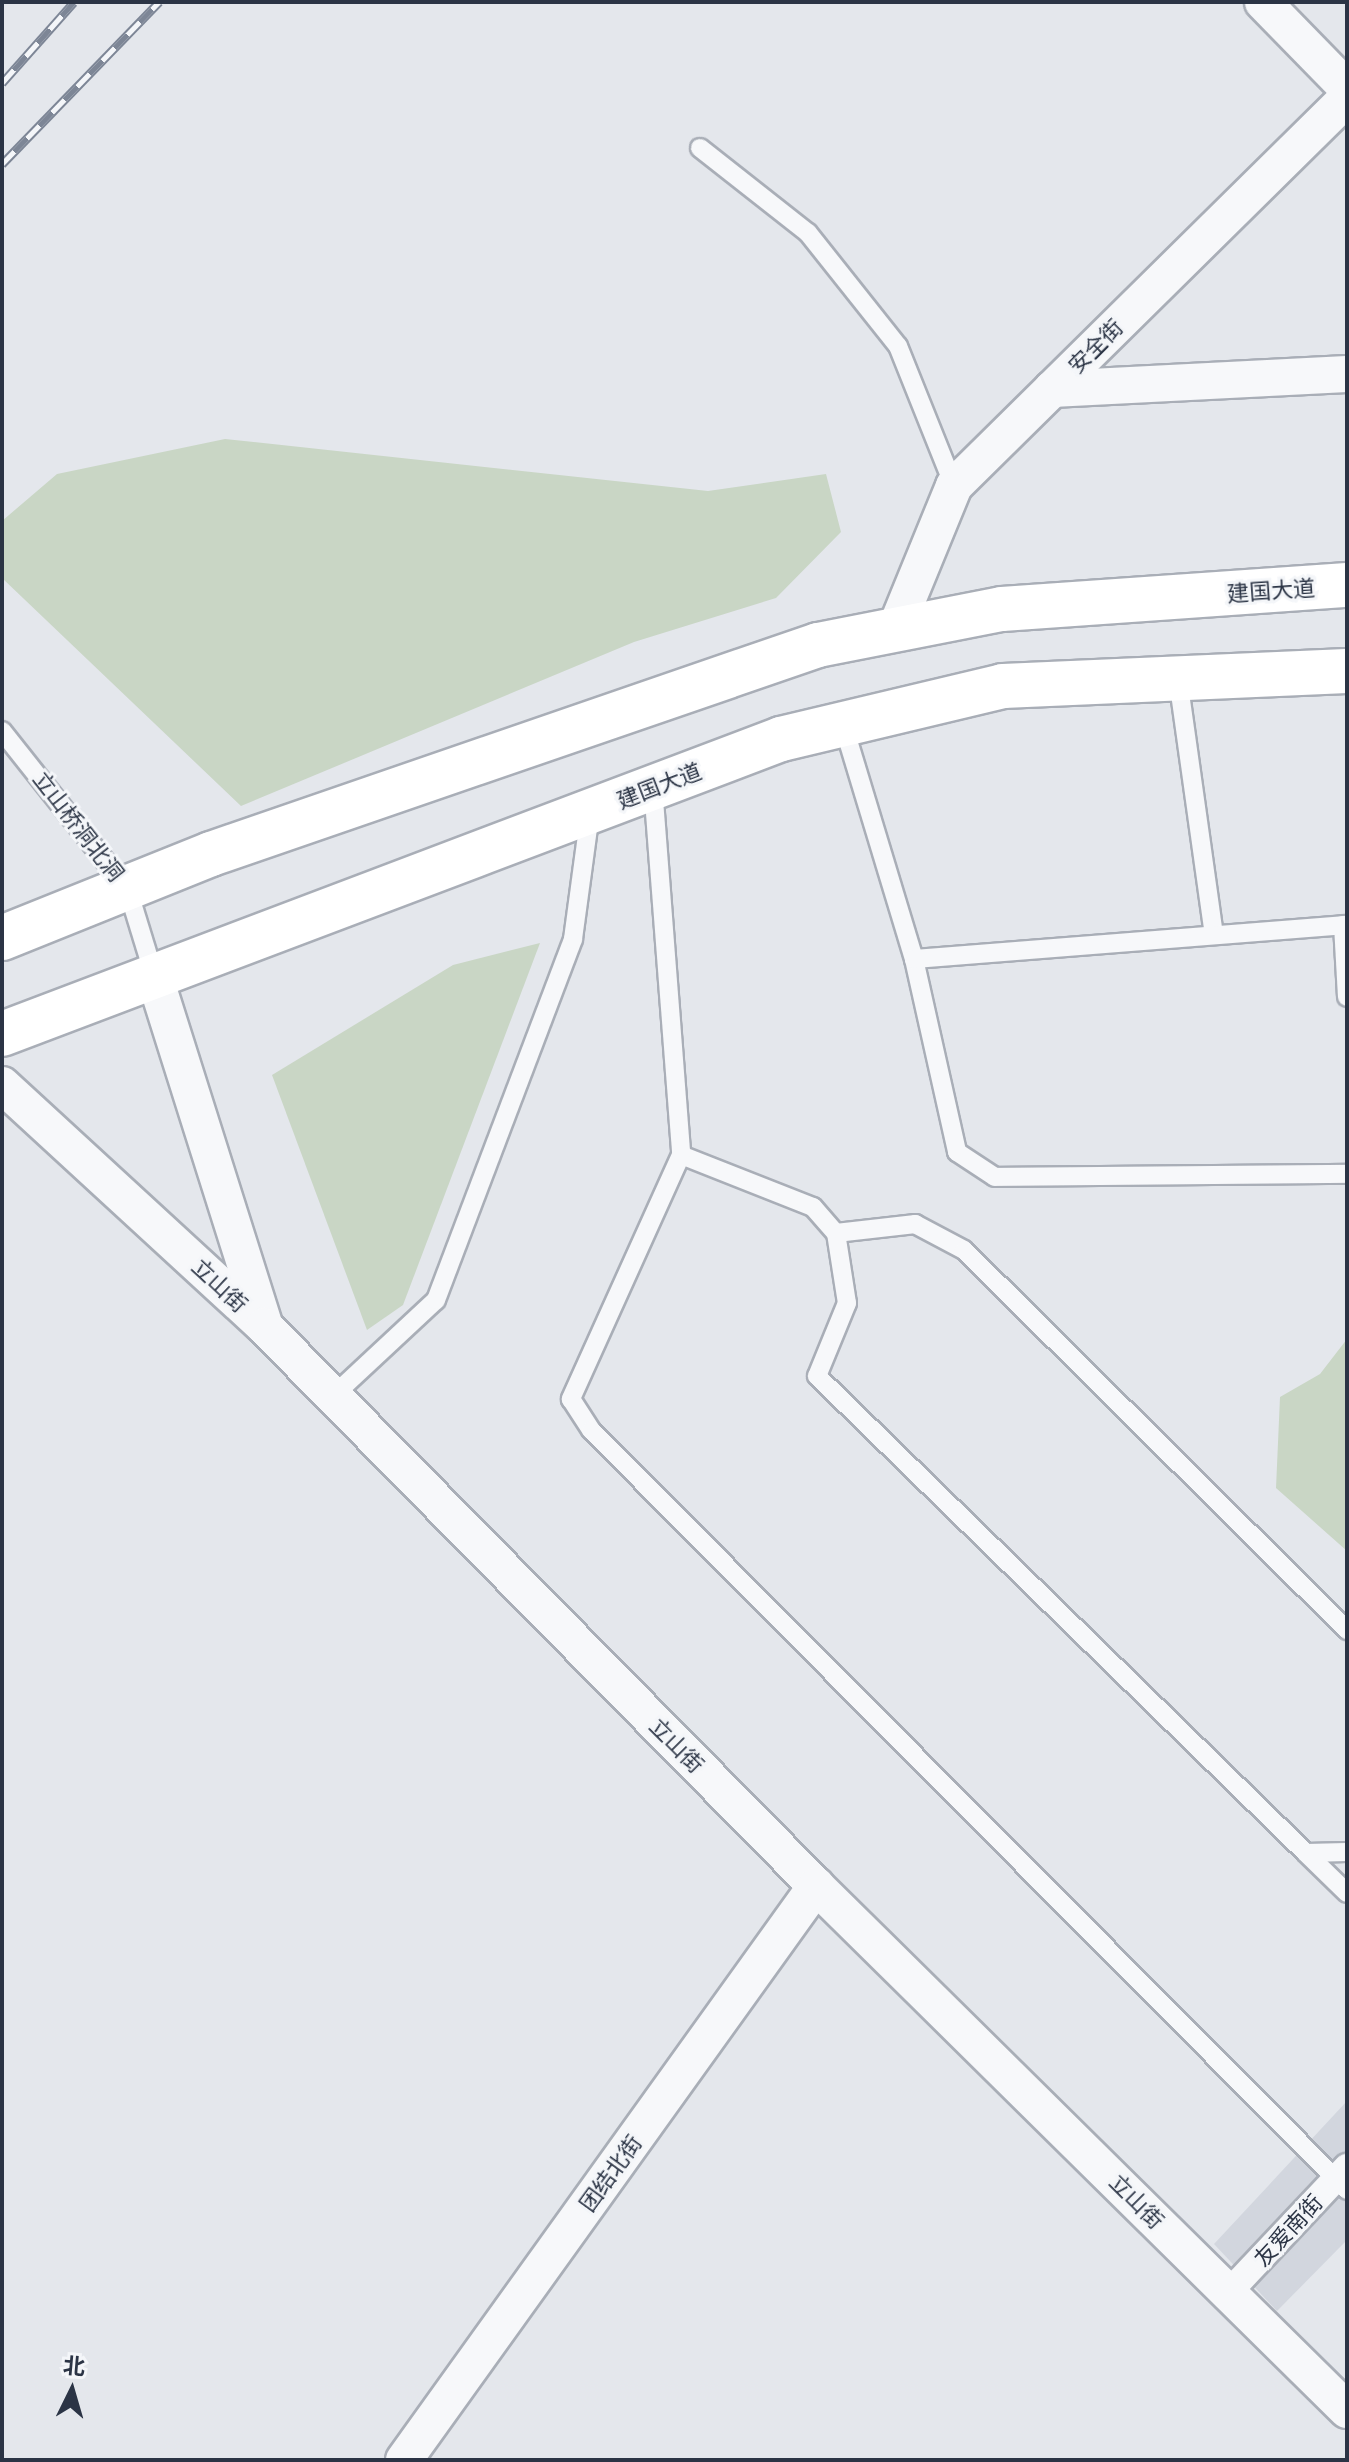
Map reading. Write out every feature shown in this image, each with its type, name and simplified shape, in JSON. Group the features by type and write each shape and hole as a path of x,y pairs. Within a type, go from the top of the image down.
{"highway":[{"name":"建国大道","path":"2,938 128,890 211,854 818,645 1002,609 1347,585"},
{"name":"建国大道","path":"2,1034 781,739 1003,686 1347,671"}],"street":[{"path":"1263,2 1347,88"},
{"name":"安全街","path":"895,630 954,486 1347,98"},
{"path":"1052,389 1347,374"},
{"path":"154,975 264,1326"},
{"name":"立山街","path":"2,1085 264,1326 816,1886 1347,2410"},
{"name":"团结北街","path":"404,2460 816,1886"},
{"name":"友爱南街","path":"1229,2292 1343,2179"}],"lane":[{"path":"700,148 808,233 898,346 954,486"},
{"path":"1178,678 1214,934"},
{"path":"843,724 914,959 957,1152 995,1177 1347,1174"},
{"name":"立山桥洞北洞","path":"2,731 128,890 154,975"},
{"path":"653,787 681,1155 571,1399 602,1442 1343,2179"},
{"path":"334,1395 436,1300 573,939 590,811"},
{"path":"914,959 1345,925 1347,997"},
{"path":"681,1155 813,1207 836,1233 847,1303 817,1376 1347,1893"},
{"path":"836,1233 915,1224 964,1250 1347,1630"},
{"path":"1306,1853 1347,1852"}],"shaded area":[{"path":"1347,2101 1347,2240 1277,2311 1214,2244"}],"green space":[{"path":"225,439 708,491 826,474 841,532 776,598 634,642 241,806 2,578 2,521 57,474"},
{"path":"540,943 403,1305 367,1330 272,1075 453,965"},
{"path":"1347,1339 1347,1551 1276,1488 1280,1397 1320,1374"}],"railway":[{"path":"2,83 74,2"},
{"path":"2,164 159,2"}]}
